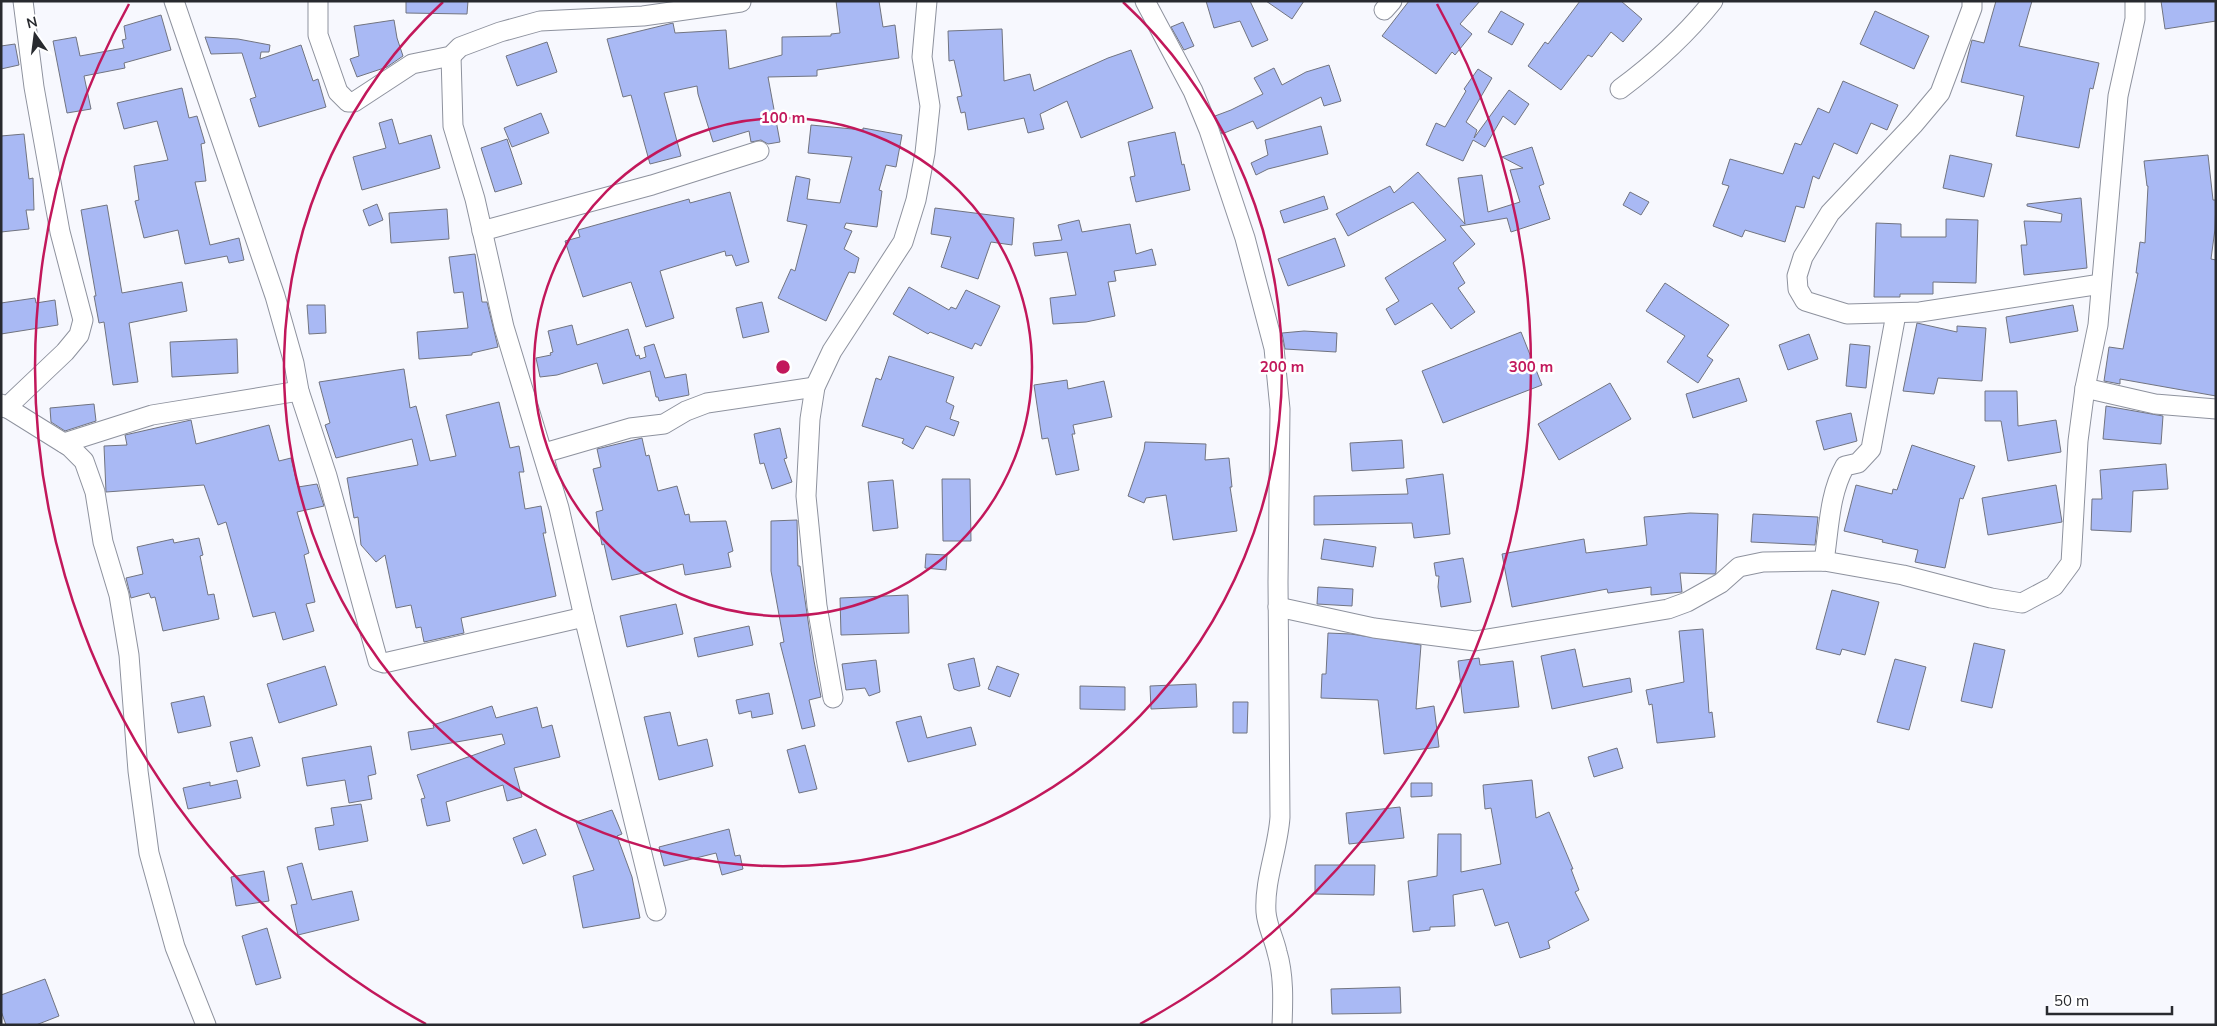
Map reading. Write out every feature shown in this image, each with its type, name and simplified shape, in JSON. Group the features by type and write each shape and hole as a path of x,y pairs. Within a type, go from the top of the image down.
{"street":[{"path":"23,1 34,87 60,232 83,320 79,335 65,352 4,406 64,442 84,461 95,492 103,542 119,596 129,655 138,771 149,854 175,947 206,1025"},
{"path":"174,1 275,296 294,363 299,391 327,476 378,661 384,663 584,617"},
{"path":"318,1 318,35 338,92 348,102 354,102 412,64 451,56 460,47 500,32 540,21 643,16 741,2"},
{"path":"833,698 817,606 806,496 810,419 814,387 832,351 903,242 916,200 925,153 930,106 922,57 927,1"},
{"path":"1145,1 1193,91 1209,130 1245,238 1274,348 1280,409 1278,607 1280,817 1277,845 1272,859 1268,883 1266,912 1280,969 1282,1025"},
{"path":"1620,89 1654,63 1713,1"},
{"path":"1972,1 1972,8 1940,93 1914,124 1830,213 1803,257 1797,276 1798,289 1806,302 1847,314 1896,314 1996,302 2101,284"},
{"path":"1278,607 1374,628 1475,641 1668,609 1686,602 1721,583 1739,567 1763,562 1824,561 1903,575 2008,602 2022,603 2054,586 2071,563 2078,442 2085,388 2098,325 2118,96 2135,19 2135,1"},
{"path":"451,56 453,126 482,231 504,327 533,424 544,453 559,508 656,910"},
{"path":"482,231 652,185 759,151"},
{"path":"1824,561 1833,500 1839,476 1845,466 1858,463 1871,449 1896,314"},
{"path":"544,453 630,428 664,424 686,411 707,403 814,387"},
{"path":"2085,388 2155,404 2216,409"},
{"path":"64,442 152,416 299,391"}],"building":[{"path":"406,1 468,1 467,14 406,13"},
{"path":"836,1 879,1 883,27 895,25 899,58 817,70 817,76 768,77 780,142 768,144 761,140 751,142 749,131 713,142 697,86 664,93 681,156 650,164 631,95 623,97 607,39 673,23 675,33 726,30 729,69 782,55 782,37 831,36 831,34 840,33"},
{"path":"1206,1 1250,1 1268,40 1252,47 1240,21 1214,28"},
{"path":"1266,1 1304,1 1292,19"},
{"path":"1409,1 1480,1 1460,24 1472,34 1455,55 1452,52 1436,74 1382,36"},
{"path":"1580,1 1621,1 1642,19 1623,42 1611,32 1592,57 1588,55 1561,90 1528,66 1545,42 1548,44"},
{"path":"1996,1 2032,1 2019,46 2099,63 2093,89 2090,88 2079,148 2016,136 2024,96 1961,82 1972,40 1984,43"},
{"path":"2161,1 2216,1 2216,21 2165,29"},
{"path":"1501,11 1524,24 1512,45 1488,32"},
{"path":"1875,11 1929,36 1914,69 1860,44"},
{"path":"161,15 171,50 124,63 125,68 84,76 91,109 67,113 53,41 76,37 80,56 124,48 122,40 126,39 124,26"},
{"path":"394,20 403,56 387,67 357,77 350,59 359,56 354,26"},
{"path":"1183,22 1194,46 1184,50 1171,27"},
{"path":"1002,29 1004,81 1030,74 1034,91 1108,58 1131,50 1153,108 1081,138 1067,101 1040,114 1044,129 1028,133 1024,118 968,130 965,112 961,113 957,97 962,96 954,60 949,61 948,31"},
{"path":"205,37 238,39 270,45 269,52 261,52 260,59 301,45 313,81 318,79 326,107 259,127 250,99 256,97 242,53 211,54"},
{"path":"547,42 557,72 517,86 506,56"},
{"path":"15,44 19,65 1,69 1,46"},
{"path":"1329,65 1341,101 1324,106 1321,97 1257,129 1253,121 1222,134 1215,116 1263,94 1254,78 1274,68 1282,85 1306,72"},
{"path":"1478,69 1492,78 1466,122 1477,130 1474,138 1509,90 1529,104 1515,125 1503,116 1485,147 1473,140 1463,161 1426,145 1436,123 1445,127 1466,91 1464,89"},
{"path":"1843,81 1898,105 1887,130 1871,123 1857,154 1834,143 1819,179 1813,176 1804,208 1796,206 1785,242 1745,230 1742,237 1713,226 1729,186 1722,184 1730,159 1783,174 1795,143 1801,145 1818,108 1829,113"},
{"path":"182,88 189,118 197,116 205,143 201,144 206,181 195,182 210,245 239,238 244,260 229,263 227,256 185,264 178,230 144,238 135,201 139,200 134,166 168,160 157,121 124,129 117,103"},
{"path":"541,113 549,133 512,147 504,128"},
{"path":"392,119 399,144 431,135 440,168 362,190 353,157 386,148 379,123"},
{"path":"811,125 863,130 863,128 902,135 896,167 886,165 879,190 882,191 877,227 846,223 844,228 852,231 844,249 859,258 855,273 849,272 826,321 778,298 791,269 795,271 807,225 787,221 796,176 810,179 807,199 840,203 852,157 808,153"},
{"path":"1321,126 1328,154 1268,169 1256,175 1251,163 1268,155 1265,140"},
{"path":"1175,132 1190,190 1136,202 1130,177 1135,176 1128,142"},
{"path":"24,134 29,179 33,178 34,210 26,210 29,229 1,232 1,136"},
{"path":"507,139 522,184 495,192 481,148"},
{"path":"1532,147 1544,184 1539,186 1550,219 1511,232 1507,218 1460,226 1475,244 1453,263 1465,283 1458,288 1475,312 1451,329 1432,303 1395,325 1386,309 1399,301 1385,278 1446,240 1413,202 1348,236 1336,214 1390,186 1394,193 1418,172 1465,224 1458,178 1482,175 1488,212 1520,202 1510,170 1523,168 1502,157"},
{"path":"1950,155 1992,164 1984,197 1943,188"},
{"path":"2208,155 2213,200 2216,200 2211,259 2216,260 2216,396 2120,379 2120,384 2104,381 2109,347 2123,349 2138,273 2136,273 2140,242 2145,243 2148,186 2144,161"},
{"path":"730,192 749,262 736,266 732,255 726,256 725,251 660,271 674,318 646,327 631,282 583,297 565,241 580,237 578,230 689,199 690,203"},
{"path":"1630,192 1649,202 1641,215 1623,205"},
{"path":"1324,196 1328,209 1284,223 1280,211"},
{"path":"2081,198 2087,268 2024,275 2021,245 2027,245 2024,221 2061,222 2062,214 2027,206 2027,204"},
{"path":"377,204 383,220 369,226 363,210"},
{"path":"107,205 122,293 182,282 187,311 129,323 138,382 113,385 104,322 99,323 94,296 96,296 81,210"},
{"path":"935,208 1014,218 1012,245 991,242 978,279 941,267 951,237 931,234"},
{"path":"447,209 449,239 391,243 389,213"},
{"path":"1946,219 1978,220 1976,283 1933,282 1933,294 1900,294 1900,297 1874,297 1876,223 1901,224 1901,237 1946,237"},
{"path":"1079,220 1082,232 1130,224 1136,254 1152,249 1156,265 1114,271 1116,281 1108,282 1115,316 1086,322 1053,324 1050,298 1076,295 1067,252 1035,256 1033,243 1062,240 1058,225"},
{"path":"1335,238 1345,266 1288,286 1278,259"},
{"path":"475,254 482,302 487,302 498,347 472,353 472,355 419,359 417,332 468,328 463,292 454,293 449,257"},
{"path":"1665,283 1729,325 1707,356 1713,360 1698,383 1667,362 1685,336 1646,311"},
{"path":"909,287 949,310 951,307 956,309 966,290 1000,306 981,346 975,343 972,349 930,332 928,334 893,314"},
{"path":"35,298 36,303 55,300 58,325 1,334 1,303"},
{"path":"762,302 769,332 743,338 736,308"},
{"path":"307,305 325,305 326,333 309,334"},
{"path":"2073,305 2078,331 2010,343 2006,317"},
{"path":"1917,323 1957,332 1957,326 1986,328 1982,381 1938,378 1934,394 1903,391"},
{"path":"572,325 577,345 628,329 636,356 639,355 640,359 646,357 644,347 654,344 665,378 686,374 689,395 659,401 658,397 656,397 650,371 603,384 597,363 557,375 540,377 536,358 551,355 550,353 553,352 548,331"},
{"path":"1304,331 1337,333 1336,352 1285,349 1282,333"},
{"path":"1521,332 1542,385 1443,423 1422,371"},
{"path":"1809,334 1818,359 1788,370 1779,345"},
{"path":"237,339 238,373 172,377 170,342"},
{"path":"1850,344 1870,346 1866,388 1846,386"},
{"path":"889,356 954,377 946,402 954,406 950,419 959,422 954,436 926,426 913,449 902,443 904,439 862,426 876,378 881,380"},
{"path":"404,369 410,408 416,406 430,461 456,456 446,415 499,402 510,448 519,446 524,472 519,472 525,509 541,506 546,533 543,533 556,596 461,618 464,633 424,642 421,627 416,628 411,605 396,608 385,555 376,562 361,545 358,517 354,518 347,478 418,465 412,439 336,458 325,425 330,423 319,382"},
{"path":"1739,378 1747,401 1693,418 1686,394"},
{"path":"1067,380 1068,389 1104,381 1112,417 1073,425 1075,434 1072,434 1079,470 1056,475 1048,438 1042,439 1034,385"},
{"path":"1610,383 1631,419 1559,460 1538,424"},
{"path":"1985,391 2017,391 2018,426 2056,420 2061,452 2008,461 2001,421 1985,421"},
{"path":"94,404 96,421 65,431 51,422 50,408"},
{"path":"2106,406 2163,416 2161,444 2103,439"},
{"path":"1851,413 1857,441 1824,450 1816,421"},
{"path":"191,420 196,444 269,425 279,461 291,458 298,487 317,484 324,506 297,512 309,553 304,555 315,602 306,604 314,631 283,640 275,612 253,617 226,522 218,525 204,485 106,492 104,446 127,445 125,435"},
{"path":"780,428 787,458 784,459 792,482 772,489 764,463 760,464 754,434"},
{"path":"642,438 646,456 649,455 658,491 677,486 685,515 689,514 690,522 726,521 733,551 728,553 731,567 685,575 683,564 612,580 604,544 602,545 596,512 603,510 593,469 601,467 597,449"},
{"path":"1402,440 1404,468 1352,471 1350,443"},
{"path":"1145,442 1206,444 1205,460 1229,458 1232,487 1230,487 1237,531 1173,540 1166,495 1146,498 1144,503 1128,496"},
{"path":"1912,445 1975,466 1963,499 1960,498 1945,568 1915,562 1918,550 1844,531 1856,485 1892,494 1893,489 1897,490"},
{"path":"2166,464 2168,489 2133,491 2131,532 2091,530 2092,499 2102,499 2100,470"},
{"path":"1443,474 1450,534 1414,538 1412,523 1314,525 1314,496 1408,494 1406,479"},
{"path":"942,479 970,479 971,541 943,541"},
{"path":"893,480 898,528 873,531 868,482"},
{"path":"2056,485 2062,522 1988,535 1982,498"},
{"path":"1690,513 1718,514 1716,572 1715,574 1680,573 1682,592 1651,595 1651,587 1608,593 1607,589 1512,607 1502,554 1584,539 1586,553 1647,545 1644,517"},
{"path":"1753,514 1818,517 1815,545 1751,542"},
{"path":"797,520 798,566 800,566 821,697 809,700 815,726 802,729 780,643 784,642 771,571 771,521"},
{"path":"199,538 203,555 200,556 208,595 214,594 219,619 163,631 155,597 151,598 149,593 131,598 126,578 143,574 137,547 173,539 174,543"},
{"path":"1324,539 1376,547 1373,567 1321,559"},
{"path":"926,554 947,555 946,570 925,568"},
{"path":"1463,558 1471,602 1441,607 1438,587 1439,576 1436,576 1434,563"},
{"path":"1318,587 1353,589 1352,606 1317,604"},
{"path":"1832,590 1879,602 1865,655 1842,649 1840,655 1816,649"},
{"path":"908,595 909,633 841,635 840,598"},
{"path":"676,604 683,634 627,647 620,616"},
{"path":"749,626 753,645 698,657 694,638"},
{"path":"1703,629 1709,713 1712,712 1715,737 1657,743 1652,704 1649,705 1646,690 1684,682 1679,631"},
{"path":"1328,633 1351,634 1421,645 1416,709 1434,706 1439,747 1384,754 1378,700 1321,698 1322,674 1326,674"},
{"path":"1974,643 2005,650 1992,708 1961,701"},
{"path":"1575,649 1583,687 1630,678 1632,692 1552,709 1541,656"},
{"path":"974,658 980,686 959,691 954,689 948,664"},
{"path":"1479,658 1480,665 1513,661 1519,707 1464,713 1458,661"},
{"path":"1895,659 1926,667 1909,730 1877,722"},
{"path":"876,660 880,692 869,696 865,688 846,690 842,664"},
{"path":"325,666 337,705 279,723 267,684"},
{"path":"997,666 1019,674 1010,697 988,689"},
{"path":"1196,684 1197,707 1151,709 1150,686"},
{"path":"1080,686 1125,687 1125,710 1080,709"},
{"path":"769,693 773,714 752,718 751,711 739,714 736,700"},
{"path":"204,696 211,726 178,733 171,703"},
{"path":"1233,702 1248,702 1247,733 1233,733"},
{"path":"492,706 496,718 537,707 542,728 552,725 560,757 514,768 522,797 507,801 503,785 446,802 450,821 427,826 421,799 425,798 417,775 505,744 502,734 411,750 408,732 434,728 433,725"},
{"path":"670,712 678,746 707,739 713,766 659,780 644,717"},
{"path":"921,716 927,738 971,727 976,745 908,762 896,722"},
{"path":"252,737 260,766 237,772 230,742"},
{"path":"805,745 817,789 799,793 787,750"},
{"path":"371,746 376,774 368,776 372,799 349,803 345,780 307,786 302,758"},
{"path":"1617,748 1623,768 1594,777 1588,757"},
{"path":"237,780 241,798 188,809 183,788 210,782 210,786"},
{"path":"1532,780 1536,818 1549,812 1573,869 1571,869 1579,890 1575,892 1589,920 1548,941 1550,948 1520,958 1508,922 1495,926 1483,889 1453,895 1455,926 1430,927 1430,930 1413,932 1408,881 1437,876 1438,834 1461,834 1461,872 1501,864 1491,808 1485,809 1483,785"},
{"path":"1411,783 1432,783 1432,796 1411,797"},
{"path":"361,804 368,841 319,850 315,828 334,825 331,808"},
{"path":"1400,807 1404,838 1349,844 1346,813"},
{"path":"612,810 622,834 617,836 632,877 640,918 583,928 573,876 594,870 576,822"},
{"path":"536,829 546,855 523,864 513,838"},
{"path":"729,829 735,856 740,855 743,869 722,875 716,853 664,866 659,847"},
{"path":"302,863 312,900 352,891 359,920 298,935 291,905 297,904 287,867"},
{"path":"1315,865 1375,865 1374,895 1315,894"},
{"path":"264,871 269,901 236,906 231,877"},
{"path":"267,928 281,978 256,985 242,936"},
{"path":"45,979 59,1016 36,1025 6,1025 1,1011 1,995"},
{"path":"1400,987 1401,1013 1332,1014 1331,989"}]}
